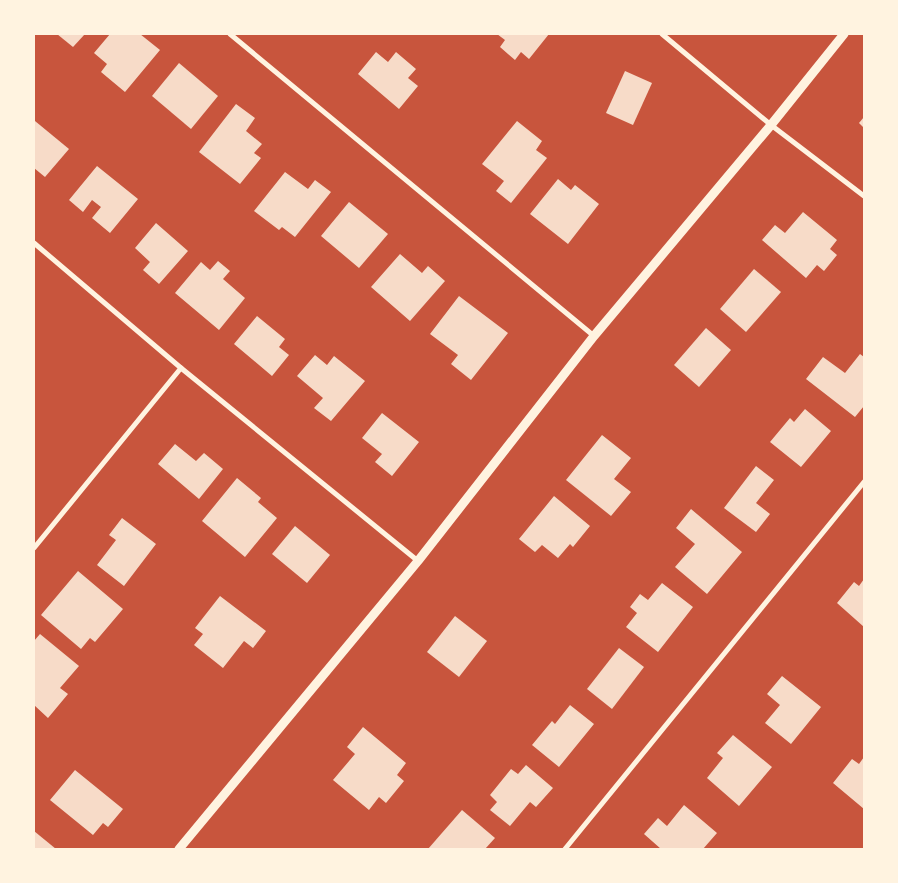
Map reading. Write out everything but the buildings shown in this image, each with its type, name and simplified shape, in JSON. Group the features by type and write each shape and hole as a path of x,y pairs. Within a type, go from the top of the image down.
{"street":[{"path":"230,34 594,336"},
{"path":"662,34 771,125 864,196"},
{"path":"180,849 418,561 594,336 771,125 844,34"},
{"path":"34,243 181,368 418,561"},
{"path":"34,548 181,368"},
{"path":"565,849 864,482"}]}
